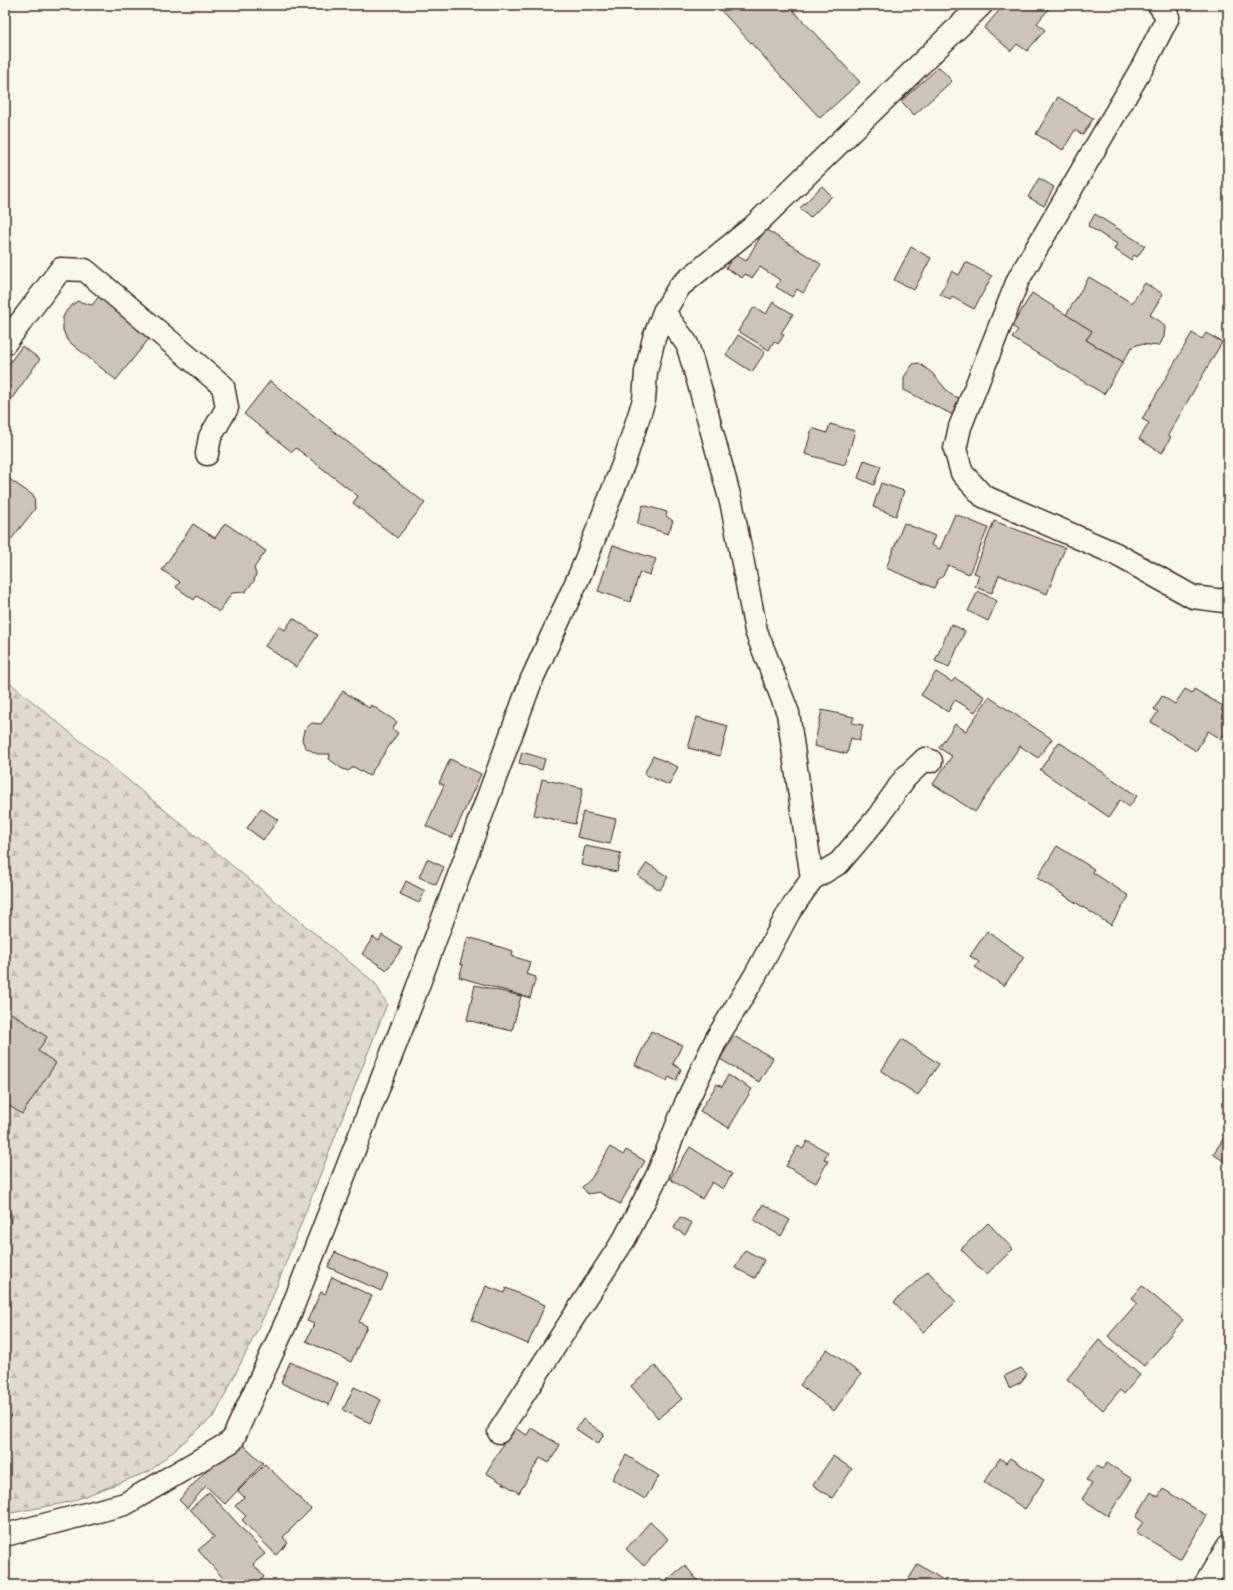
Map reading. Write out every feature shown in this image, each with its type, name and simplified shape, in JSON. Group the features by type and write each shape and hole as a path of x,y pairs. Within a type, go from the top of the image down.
{"street":[{"path":"5,1535 125,1504 232,1441 289,1316 412,1002 531,681 581,572 624,462 644,400 646,372 654,338 664,312 680,286 753,227 981,5"},
{"path":"1159,5 1168,17 1143,66 1018,280 960,426 955,449 962,473 982,496 1116,554 1193,597 1224,601 1228,598"},
{"path":"5,343 60,269 85,270 223,386 227,408 210,437 207,454"},
{"path":"664,312 687,344 732,506 756,631 788,713 812,879"},
{"path":"499,1432 625,1238 657,1176 686,1103 717,1038 755,976 789,912 812,879 840,864 878,817 905,778 925,759 931,762"},
{"path":"1205,1585 1228,1546"}],"green space":[{"path":"5,679 375,983 387,1004 268,1308 215,1415 150,1471 70,1502 5,1514"}],"water":[{"path":"5,1205 13,1216 5,1228"}],"building":[{"path":"716,5 788,5 860,82 820,118"},
{"path":"1004,5 1052,5 1037,23 1045,30 1027,51 1017,44 1011,51 984,28"},
{"path":"939,67 952,81 914,115 901,101"},
{"path":"1058,97 1093,118 1083,135 1075,130 1063,150 1036,134"},
{"path":"1039,178 1054,187 1044,206 1028,197"},
{"path":"822,186 832,196 810,218 800,208"},
{"path":"1095,214 1145,246 1137,257 1134,255 1131,260 1114,249 1117,244 1088,226"},
{"path":"765,229 821,264 803,293 797,289 792,297 776,287 780,280 760,267 752,278 745,274 742,278 726,268 735,254 746,261"},
{"path":"911,247 931,258 914,290 894,280"},
{"path":"966,262 992,276 974,309 952,297 950,300 940,294 952,271 959,275"},
{"path":"1089,277 1132,303 1145,283 1163,294 1150,315 1161,322 1165,327 1164,337 1159,346 1140,344 1132,347 1123,362 1086,340 1092,331 1066,315"},
{"path":"1032,293 1092,331 1086,340 1123,362 1104,394 1012,338 1018,330 1012,326"},
{"path":"101,294 152,335 116,380 67,340 63,330 63,317 67,310 77,301 92,305"},
{"path":"773,302 793,314 781,333 784,335 778,344 774,341 769,350 738,331 754,307 766,314"},
{"path":"1192,333 1202,339 1206,333 1222,342 1168,435 1171,437 1162,453 1139,439 1149,423 1142,419"},
{"path":"738,335 765,352 752,372 726,355"},
{"path":"22,346 40,359 5,408 5,369"},
{"path":"919,363 932,373 950,394 963,400 955,416 904,390 904,377 913,364"},
{"path":"270,381 425,503 397,538 353,503 358,496 296,448 292,452 244,414"},
{"path":"830,424 855,431 845,465 805,454 812,428 827,433"},
{"path":"864,460 881,466 874,485 858,478"},
{"path":"5,476 34,496 35,509 5,547"},
{"path":"881,483 904,491 896,516 873,507"},
{"path":"643,505 667,512 666,516 673,521 668,534 637,524"},
{"path":"955,514 988,528 969,574 948,565 943,576 938,580 934,588 886,568 904,523 935,536 931,545 940,549"},
{"path":"994,521 1065,548 1047,594 999,575 992,593 975,587 979,575 974,573"},
{"path":"225,523 266,551 254,568 256,574 254,581 245,592 232,593 219,612 197,596 194,600 176,587 180,582 162,570 193,524 215,538"},
{"path":"613,545 656,559 650,575 640,572 630,602 598,591"},
{"path":"978,591 997,601 988,621 968,611"},
{"path":"293,618 318,635 296,667 265,646 279,626 285,630"},
{"path":"951,624 965,631 949,667 935,661"},
{"path":"936,672 952,682 955,678 985,697 975,712 955,700 948,712 921,695"},
{"path":"1185,689 1192,693 1194,689 1223,706 1221,710 1228,714 1228,728 1221,739 1208,731 1196,751 1151,722 1158,712 1154,709 1162,696 1175,704"},
{"path":"343,691 369,708 371,705 397,722 392,729 398,733 369,776 354,767 348,771 341,768 329,759 330,754 317,754 305,747 302,740 304,730 312,723 321,724"},
{"path":"989,697 1052,739 1038,758 1020,746 975,812 933,784 952,756 939,748 955,724 966,731"},
{"path":"822,710 854,717 852,723 863,725 859,741 851,738 847,754 814,746"},
{"path":"697,717 728,726 720,756 688,748"},
{"path":"1059,742 1137,796 1129,807 1120,800 1109,817 1040,770"},
{"path":"522,752 545,759 542,770 519,763"},
{"path":"653,756 678,767 669,785 644,774"},
{"path":"450,759 481,774 452,838 426,826 444,785 439,783"},
{"path":"542,779 583,788 575,824 534,815"},
{"path":"261,808 278,820 263,840 247,828"},
{"path":"583,812 616,819 610,844 577,837"},
{"path":"585,846 621,853 617,872 581,865"},
{"path":"1057,846 1094,869 1092,872 1129,896 1111,925 1037,878"},
{"path":"427,859 444,867 436,885 419,877"},
{"path":"647,863 668,877 660,890 638,876"},
{"path":"406,881 425,891 419,903 400,894"},
{"path":"987,931 1024,957 1004,986 975,967 979,962 970,956"},
{"path":"382,935 402,948 387,970 362,954 373,937 379,941"},
{"path":"468,937 513,951 512,956 530,962 526,974 536,977 530,998 459,977 463,965 460,964"},
{"path":"475,985 521,996 512,1031 467,1020"},
{"path":"5,1009 47,1037 38,1051 56,1063 22,1114 5,1103"},
{"path":"651,1031 682,1045 673,1064 681,1069 676,1081 669,1077 667,1081 635,1065"},
{"path":"734,1036 773,1058 759,1082 720,1059"},
{"path":"902,1039 939,1064 918,1095 881,1071"},
{"path":"728,1075 752,1089 729,1128 700,1111 717,1084 722,1087"},
{"path":"1228,1132 1228,1164 1213,1154"},
{"path":"807,1141 828,1152 824,1159 828,1161 816,1183 786,1166 798,1146 803,1149"},
{"path":"610,1147 623,1155 626,1150 645,1161 620,1204 599,1192 588,1194 582,1187 591,1179"},
{"path":"690,1147 732,1174 723,1189 712,1182 702,1199 670,1179"},
{"path":"763,1204 790,1220 781,1236 754,1220"},
{"path":"680,1217 692,1223 685,1235 674,1228"},
{"path":"988,1223 1013,1249 986,1275 961,1249"},
{"path":"745,1250 764,1260 755,1278 735,1268"},
{"path":"335,1252 388,1275 381,1291 328,1267"},
{"path":"928,1271 956,1302 923,1332 894,1302"},
{"path":"332,1277 372,1296 359,1322 367,1326 351,1362 306,1341 314,1324 307,1321 321,1292 325,1294"},
{"path":"486,1286 504,1293 506,1288 545,1305 528,1344 472,1320"},
{"path":"1142,1286 1183,1320 1144,1366 1108,1336 1137,1303 1132,1298"},
{"path":"1099,1340 1140,1375 1124,1394 1120,1390 1103,1410 1067,1379"},
{"path":"827,1349 861,1374 834,1411 800,1385"},
{"path":"290,1362 338,1383 329,1405 281,1383"},
{"path":"655,1366 682,1399 658,1418 631,1386"},
{"path":"1021,1368 1027,1374 1021,1382 1009,1388 1004,1376"},
{"path":"354,1387 381,1400 370,1423 343,1410"},
{"path":"583,1419 604,1434 598,1444 576,1429"},
{"path":"513,1427 527,1435 531,1428 560,1445 549,1463 540,1458 519,1493 486,1473"},
{"path":"236,1438 263,1463 225,1504 206,1486 187,1508 179,1500"},
{"path":"626,1455 659,1476 645,1499 612,1479"},
{"path":"833,1456 852,1469 832,1498 813,1485"},
{"path":"1000,1458 1006,1463 1010,1458 1044,1480 1025,1509 984,1482"},
{"path":"1107,1463 1132,1479 1108,1516 1082,1499 1092,1484 1086,1480 1096,1466 1102,1469"},
{"path":"265,1464 311,1509 283,1537 288,1543 276,1555 242,1520 246,1516 235,1506 244,1497 238,1491"},
{"path":"1163,1489 1207,1516 1181,1559 1136,1532 1143,1522 1136,1517 1151,1492 1158,1497"},
{"path":"209,1492 265,1554 253,1564 264,1577 255,1585 229,1585 198,1550 214,1537 190,1509"},
{"path":"650,1522 668,1539 644,1566 626,1549"},
{"path":"918,1564 951,1585 905,1585"},
{"path":"685,1565 701,1585 661,1585"},
{"path":"1225,1578 1228,1580 1228,1585 1219,1585"}]}
